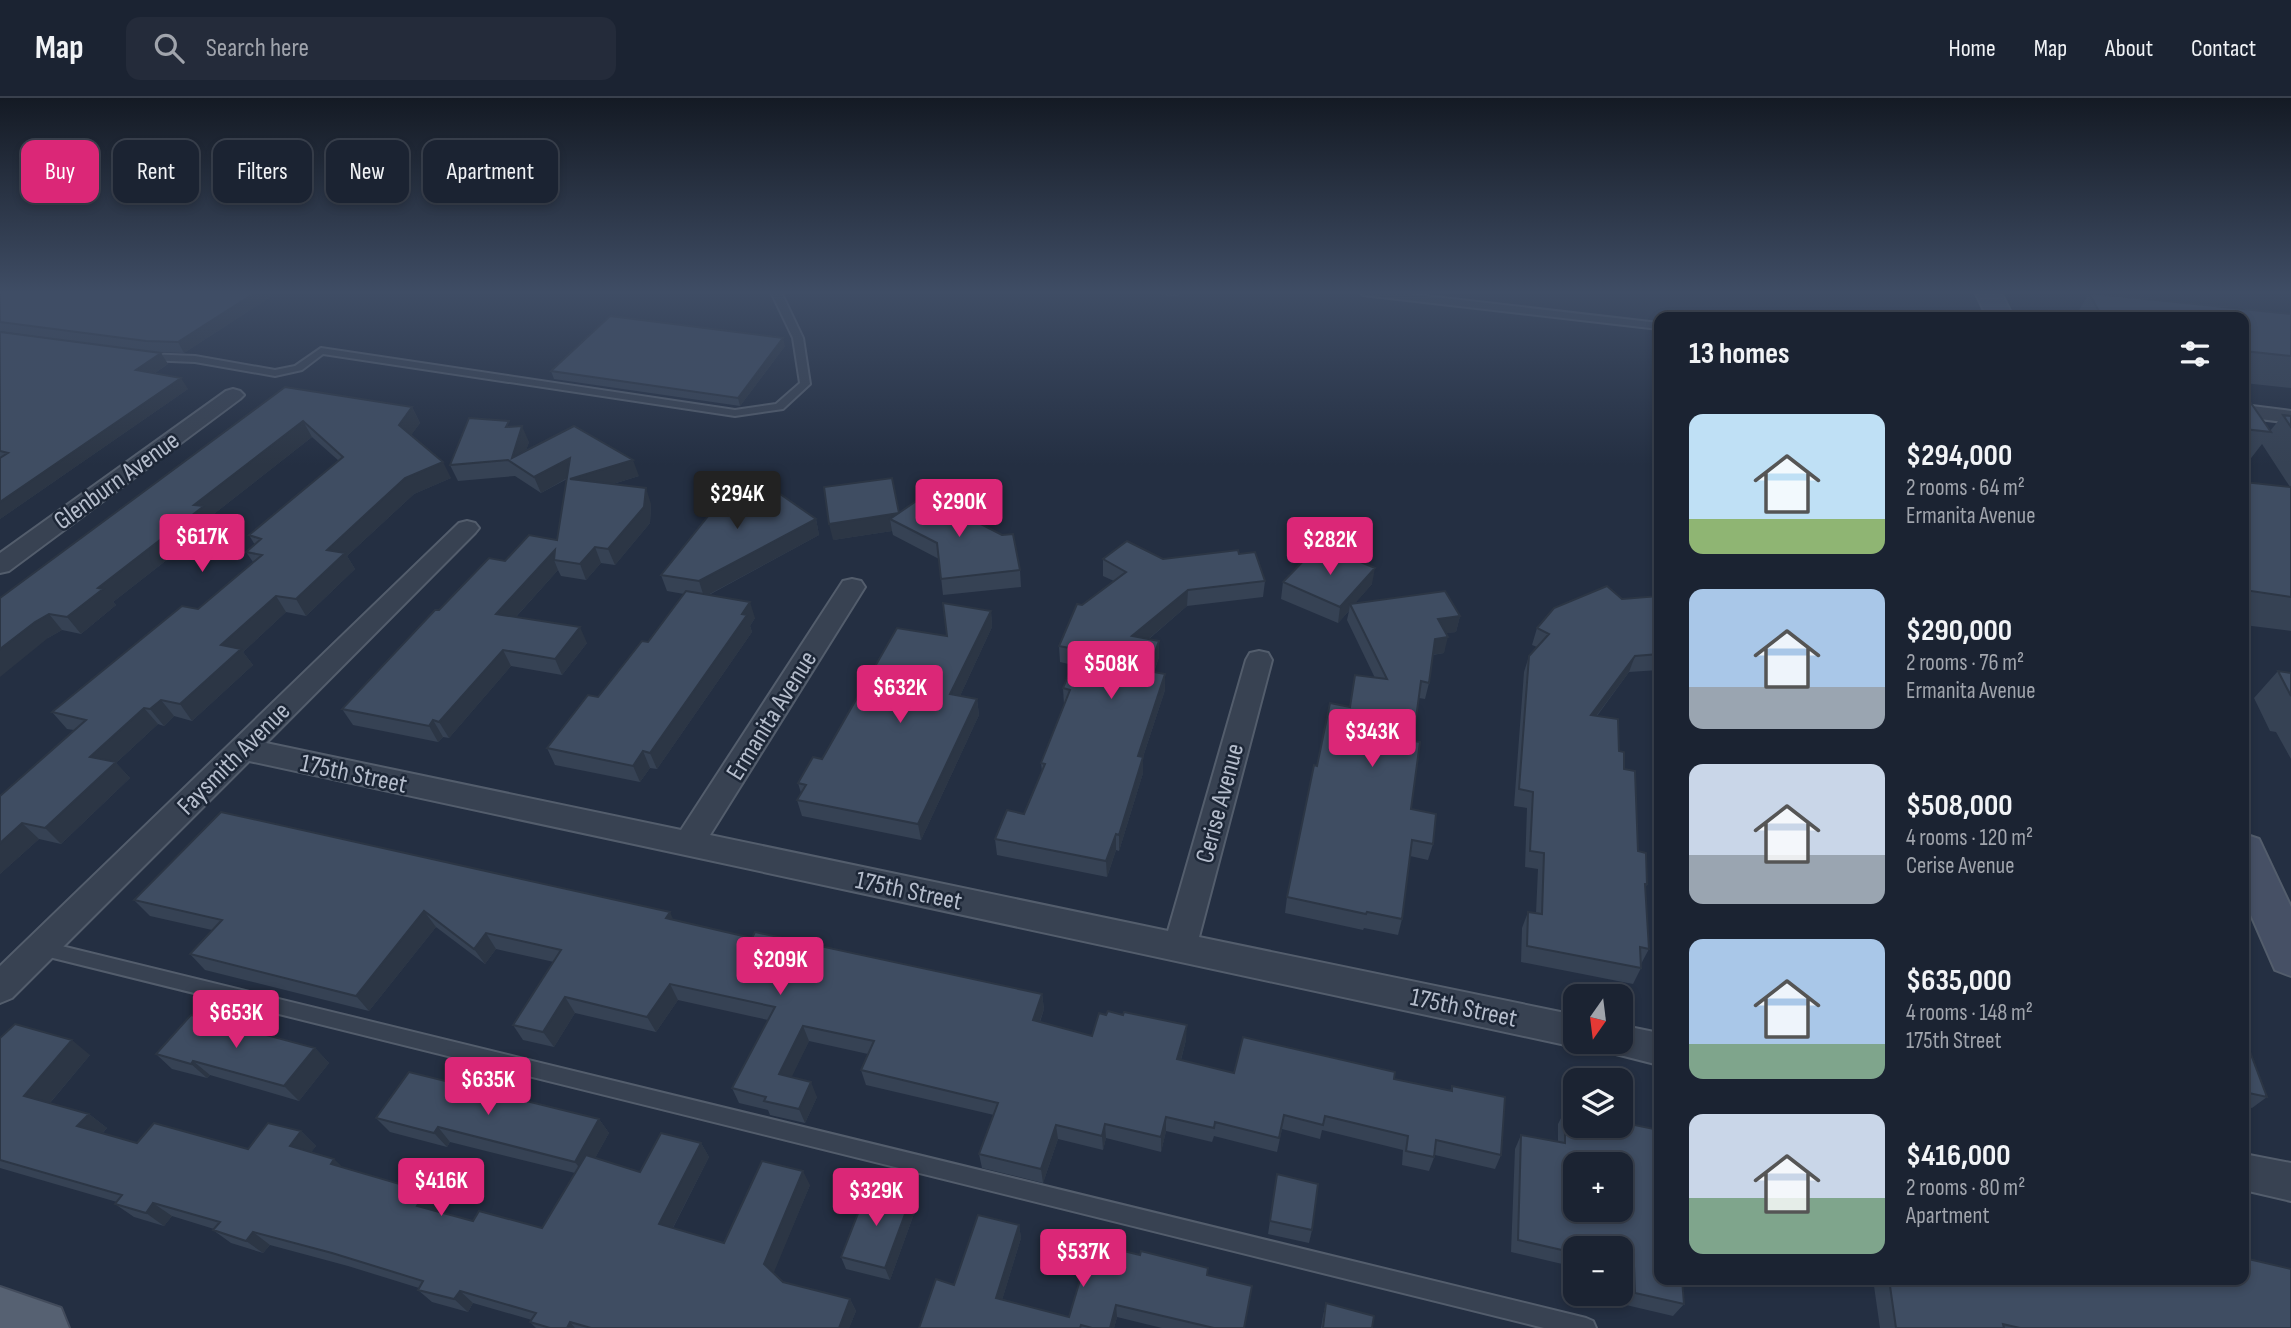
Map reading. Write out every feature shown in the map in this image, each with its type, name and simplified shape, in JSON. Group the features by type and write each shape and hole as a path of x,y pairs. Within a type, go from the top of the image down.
{"main road":[{"path":"0,1315 41,1328"}],"street":[{"name":"Glenburn Avenue","path":"0,565 233,395"},
{"path":"2249,412 2291,417"},
{"name":"Faysmith Avenue","path":"0,988 467,528"},
{"name":"Ermanita Avenue","path":"690,844 852,587"},
{"name":"Cerise Avenue","path":"1180,947 1259,660"},
{"name":"175th Street","path":"243,749 1563,1028"},
{"path":"2249,861 2291,956"},
{"path":"1633,1044 1654,1048"},
{"path":"2249,1173 2291,1182"}],"lane":[{"path":"140,356 195,359 275,373 298,368 321,351 735,414 779,407 805,384 800,349"},
{"path":"41,947 1586,1328"}],"building":[{"path":"0,349 133,349 161,353 136,370 181,378 0,502 0,458 8,453 0,451"},
{"path":"574,349 774,349 738,398 551,371"},
{"path":"2249,349 2291,349 2291,356 2249,352"},
{"path":"285,387 412,407 399,425 443,462 405,478 327,550 345,553 296,599 276,596 221,645 241,649 180,704 161,700 150,709 144,708 90,757 116,762 45,828 22,823 0,843 0,796 86,720 52,712 182,606 198,609 262,555 246,552 261,539 249,535 343,457 303,421 194,505 204,506 98,588 103,589 67,617 49,614 0,649 0,598"},
{"path":"2249,400 2271,432 2249,430"},
{"path":"2283,415 2291,416 2291,427"},
{"path":"469,418 509,421 506,427 522,426 512,458 574,426 633,460 570,479 646,488 644,507 608,549 595,547 580,564 554,560 555,550 496,614 580,627 555,659 503,650 439,722 433,720 429,726 342,709 435,610 439,610 489,558 505,561 529,535 557,540 570,458 534,477 508,460 450,465"},
{"path":"892,478 899,513 829,524 824,487"},
{"path":"736,481 757,483 776,496 780,494 816,519 699,581 661,575"},
{"path":"2249,483 2291,487 2291,597 2249,591"},
{"path":"934,492 963,506 955,511 1002,535 1013,534 1020,570 941,579 937,543 890,519 928,493"},
{"path":"1127,541 1163,559 1238,550 1239,554 1255,552 1265,581 1188,590 1132,636 1159,641 1148,671 1165,674 1138,756 1143,757 1119,835 1116,834 1106,861 995,839 1007,810 1024,814 1045,764 1041,763 1070,690 1063,688 1079,650 1059,646 1077,604 1082,605 1126,572 1103,559"},
{"path":"1334,551 1375,568 1340,607 1283,582 1311,553 1326,559"},
{"path":"1607,586 1622,599 1654,596 1654,654 1635,656 1591,715 1618,719 1619,751 1624,752 1624,769 1635,771 1638,851 1646,853 1649,949 1640,947 1641,968 1527,946 1528,912 1542,914 1544,853 1530,851 1533,792 1519,789 1529,656 1549,634 1537,628 1554,608"},
{"path":"686,591 750,602 742,614 747,615 650,753 643,751 633,766 547,748 588,695 598,697 642,641 648,642"},
{"path":"1445,591 1460,616 1438,619 1448,637 1435,639 1429,683 1421,681 1413,741 1420,742 1411,809 1436,814 1433,844 1412,840 1402,919 1287,897 1314,765 1317,766 1330,703 1350,707 1355,675 1387,679 1350,604"},
{"path":"943,603 991,611 950,694 977,699 918,824 797,800 806,785 798,783 813,757 822,759 897,628 947,636"},
{"path":"2278,671 2291,673 2291,696"},
{"path":"221,812 670,912 666,918 752,938 755,932 1042,994 1033,1020 1092,1036 1099,1013 1106,1015 1108,1011 1187,1025 1177,1059 1234,1073 1243,1037 1395,1072 1394,1079 1452,1091 1452,1086 1505,1097 1501,1155 1436,1140 1434,1157 1406,1151 1408,1136 1325,1116 1323,1125 1284,1115 1279,1138 1215,1122 1214,1128 1166,1117 1161,1137 1105,1124 1102,1136 1056,1125 1041,1169 979,1154 998,1103 861,1070 874,1041 803,1026 779,1074 811,1082 799,1109 764,1101 766,1097 732,1088 775,1007 670,984 647,1017 565,997 543,1032 513,1025 561,950 486,933 474,949 424,911 356,996 190,954 222,920 134,900"},
{"path":"191,1015 315,1048 284,1086 193,1061 191,1064 156,1054"},
{"path":"15,1024 72,1040 24,1096 89,1114 77,1126 137,1143 154,1123 248,1149 268,1123 301,1131 290,1146 334,1159 331,1164 427,1192 417,1206 473,1221 479,1211 542,1228 586,1155 640,1172 661,1133 701,1143 659,1224 724,1243 762,1161 803,1171 764,1264 783,1282 850,1299 839,1328 591,1328 570,1322 567,1328 550,1328 530,1322 536,1313 460,1291 454,1299 418,1290 423,1281 332,1253 253,1232 246,1241 213,1230 220,1222 153,1203 146,1213 115,1204 122,1195 0,1160 0,1038"},
{"path":"2249,1049 2267,1097 2249,1093"},
{"path":"409,1072 599,1119 575,1162 438,1127 434,1133 376,1118"},
{"path":"1633,1125 1654,1129 1654,1285 1682,1285 1684,1304 1635,1293 1633,1236 1563,1236 1563,1250 1518,1240 1521,1135 1565,1143 1565,1138 1633,1138"},
{"path":"1277,1174 1318,1184 1312,1230 1270,1221"},
{"path":"868,1188 911,1198 885,1268 841,1257"},
{"path":"978,1215 1019,1225 996,1298 1069,1317 1091,1243 1140,1255 1141,1251 1208,1268 1207,1275 1252,1286 1244,1328 1214,1328 1116,1305 1110,1328 1081,1325 1080,1328 919,1328 936,1279 954,1285"},
{"path":"2249,1259 2291,1269 2291,1328 2020,1328 2003,1324 2004,1328 1896,1328 1890,1285 2249,1285"},
{"path":"1326,1303 1374,1316 1372,1328 1323,1328"}]}
